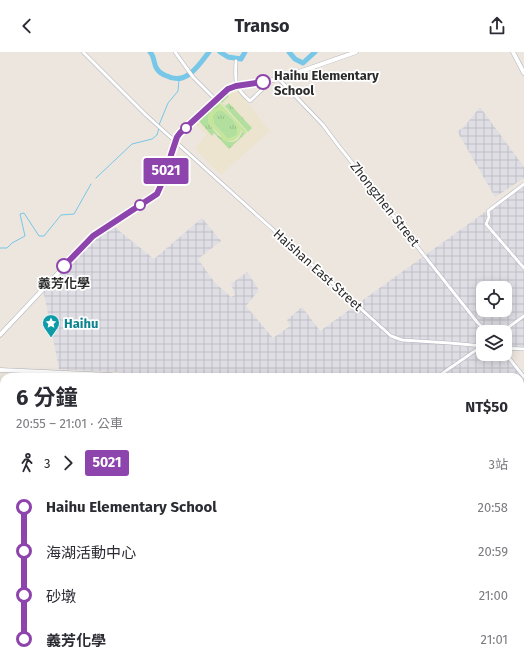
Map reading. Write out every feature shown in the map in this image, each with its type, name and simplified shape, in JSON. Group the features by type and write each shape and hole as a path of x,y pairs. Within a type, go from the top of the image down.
{"street":[{"name":"Haishan East Street","path":"83,52 175,142 391,336 402,340 476,345"},
{"path":"175,52 187,70 216,100"},
{"path":"0,335 93,236 157,194 175,142 180,133 228,89 236,86 279,79 356,52"},
{"path":"513,52 524,73"},
{"path":"236,61 236,86 250,102 272,81"},
{"name":"Zhongzhen Street","path":"279,79 323,124 412,240 480,325"},
{"path":"524,184 488,211 489,217 486,224 524,268"},
{"path":"512,325 524,316"},
{"path":"512,348 524,349"},
{"path":"443,373 476,351"},
{"path":"511,361 521,373"},
{"path":"0,370 66,373"}],"shaded area":[{"name":"Haihu Elementary School","path":"236,88 270,131 221,175 195,149 206,135 195,123 226,93"},
{"path":"480,107 524,167 524,178 495,197 457,131 463,128"},
{"path":"524,184 524,347 512,346 512,325 476,325 476,361 512,361 512,359 523,373 122,373 59,369 43,289 52,281 56,281 61,275 62,271 96,238 112,225 154,259 202,218 221,241 198,259 215,283 231,297 235,295 231,284 247,272 259,290 246,306 273,338 290,326 287,320 302,307 320,331"}],"green space":[{"path":"226,93 229,96 222,103 225,106 229,103 252,128 248,132 219,100"},
{"path":"218,101 247,132 245,134 241,130 239,136 233,141 222,139 208,120 210,113 220,107 216,103","holes":["217,111 223,111 236,125 236,136 227,138 214,124 213,116"]},
{"path":"216,103 220,107 210,112 208,121 215,131 225,140 230,142 239,138 242,131 245,134 229,149 214,133 212,136 198,120"},
{"path":"217,111 223,111 234,122 237,129 236,136 227,138 214,124 212,116"}],"waterway":[{"path":"150,52 158,70 164,75 174,78 180,78 191,73 209,52"},
{"path":"220,52 228,57 241,59 245,52"},
{"path":"289,52 295,59 303,63 315,52"},
{"path":"159,125 168,103 178,91 179,79"},
{"path":"96,178 132,144 152,139 157,135 159,128"},
{"path":"0,248 7,248 12,243 25,236 20,214 24,213 39,236 44,236 61,215 74,214 91,184"}],"bus line":[{"name":"5021","path":"64,266 93,236 157,194 177,137 224,92 232,87 263,82"}],"place":[{"name":"Haihu Elementary School","path":"263,82"},
{"name":"義芳化學","path":"64,266"},
{"name":"Haihu","path":"51,338"}]}
